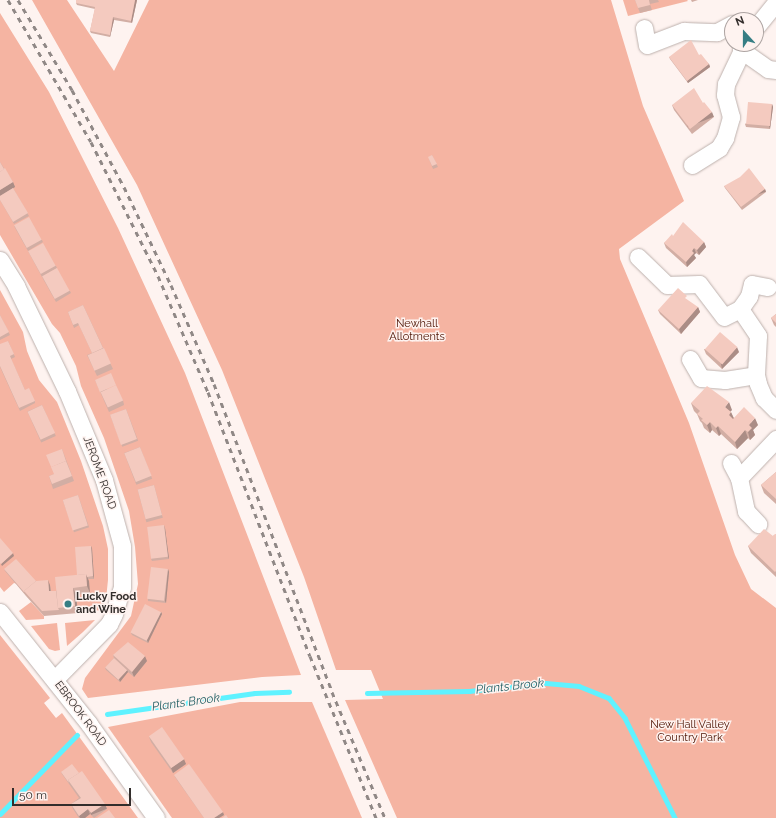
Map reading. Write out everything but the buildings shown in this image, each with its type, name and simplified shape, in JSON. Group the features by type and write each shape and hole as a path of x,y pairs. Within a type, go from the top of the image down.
{"street":[{"path":"764,17 776,2"},
{"path":"644,28 647,45 684,31 717,32 724,26"},
{"path":"692,166 719,148 725,138 731,117 725,95 726,84 741,52 770,74"},
{"path":"638,257 667,285 699,284 724,316 745,303 752,284 768,287"},
{"name":"JEROME ROAD","path":"0,260 16,286 67,391 104,480 122,546 122,587 114,614 109,624 54,680"},
{"path":"745,303 758,336 756,375 764,398 776,410"},
{"path":"690,359 701,378 725,380 756,375"},
{"path":"740,478 774,442"},
{"path":"731,463 740,478 746,511 758,524"},
{"name":"EBROOK ROAD","path":"0,612 54,680 156,818"}],"green space":[{"path":"32,0 67,0 114,71 149,0 611,0 643,106 684,201 619,249 620,259 689,423 735,555 751,589 776,608 776,818 397,818 345,700 383,699 371,670 336,670 304,577 222,370 137,185"},
{"path":"623,0 687,0 688,1 628,16"},
{"path":"0,13 49,92 118,228 185,373 301,675 262,677 88,698 82,689 85,678 131,616 138,584 135,547 129,511 104,438 81,386 76,366 60,333 52,324 0,235"},
{"path":"0,290 23,332 27,351 39,380 57,402 81,461 103,526 108,549 108,580 106,599 101,610 78,613 76,595 58,596 14,583 4,592 0,587"},
{"path":"31,602 44,616 44,619 26,620 19,611"},
{"path":"95,620 83,632 67,646 65,623"},
{"path":"57,623 60,650 55,651 49,649 31,626"},
{"path":"0,635 50,698 44,703 56,718 62,713 138,818 0,818"},
{"path":"240,702 312,702 362,818 172,818 108,727"}],"waterway":[{"name":"Plants Brook","path":"367,693 469,691 546,683 579,686 609,698 625,718 675,818"},
{"name":"Plants Brook","path":"107,714 255,693 289,692"},
{"name":"Plants Brook","path":"0,814 77,735"}],"railway":[{"path":"8,0 91,142 158,276 208,392 310,656 376,818"},
{"path":"18,0 72,90 124,187 171,285 214,384 332,692 385,818"}],"place":[{"name":"Lucky Food and Wine","path":"68,604"}],"park label":[{"name":"Newhall Allotments","path":"417,331"},
{"name":"New Hall Valley Country Park","path":"690,732"}]}
